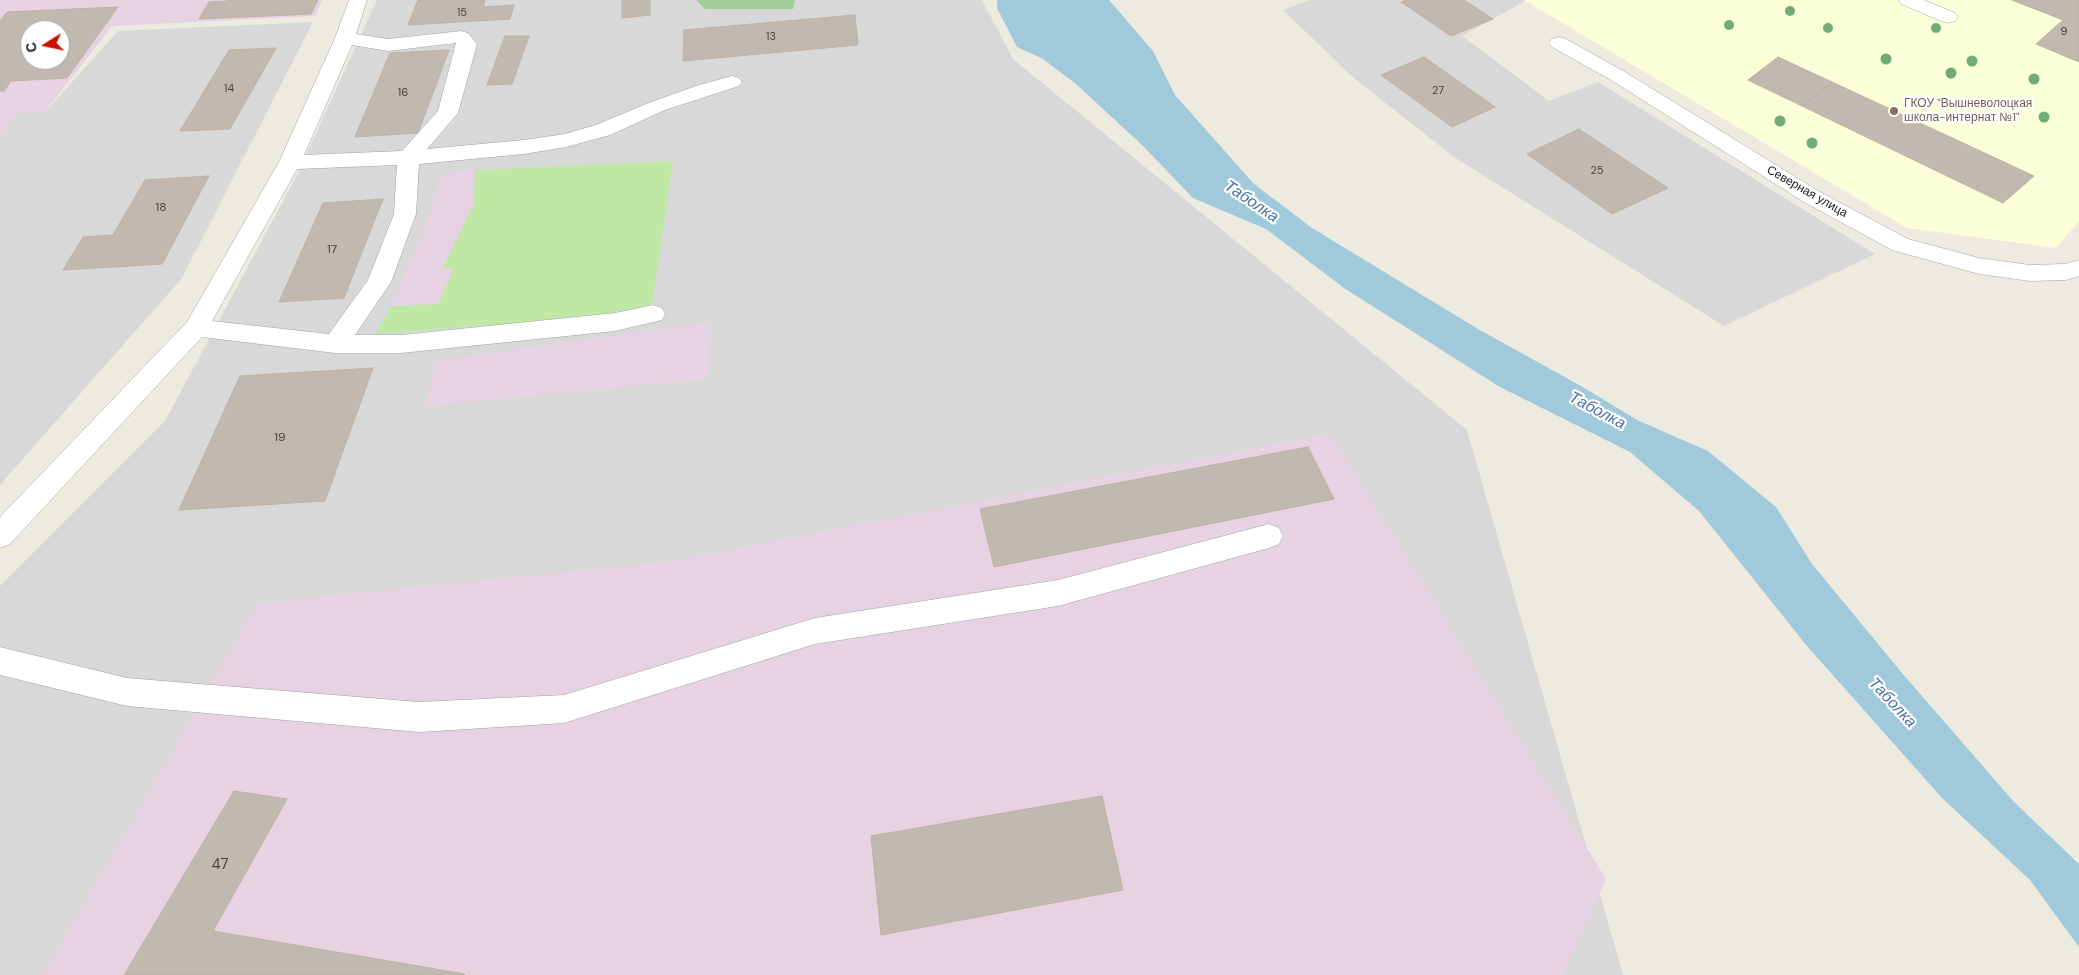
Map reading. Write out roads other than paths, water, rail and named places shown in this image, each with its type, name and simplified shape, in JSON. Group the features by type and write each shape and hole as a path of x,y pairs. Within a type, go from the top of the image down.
{"street":[{"path":"0,536 196,328 290,162 345,38 358,0"},
{"path":"1908,0 1948,17"},
{"path":"335,344 380,282 405,214 408,158 448,113 467,44 460,37 388,45 345,38"},
{"name":"Северная улица","path":"1559,42 1618,76 1812,197 1900,245 1979,266 2030,273 2066,272 2079,268"},
{"path":"290,162 408,158 524,147 566,140 603,130 658,106 732,82"},
{"path":"196,328 335,344 411,343 615,322 652,314"},
{"path":"0,661 127,692 419,717 564,709 815,631 1058,593 1269,536"}],"water":[{"name":"Таболка","path":"997,0 1109,0 1153,51 1175,95 1254,184 1312,228 1478,329 1581,386 1637,420 1708,451 1776,507 1812,564 1902,673 2014,802 2079,864 2079,947 2030,880 1942,798 1807,646 1699,511 1630,452 1500,387 1344,288 1266,229 1193,198 1142,145 1076,84 1043,59 1017,47 997,8"}],"place":[{"name":"ГКОУ \"Вышневолоцкая школа-интернат №1\"","path":"1894,111"}]}
